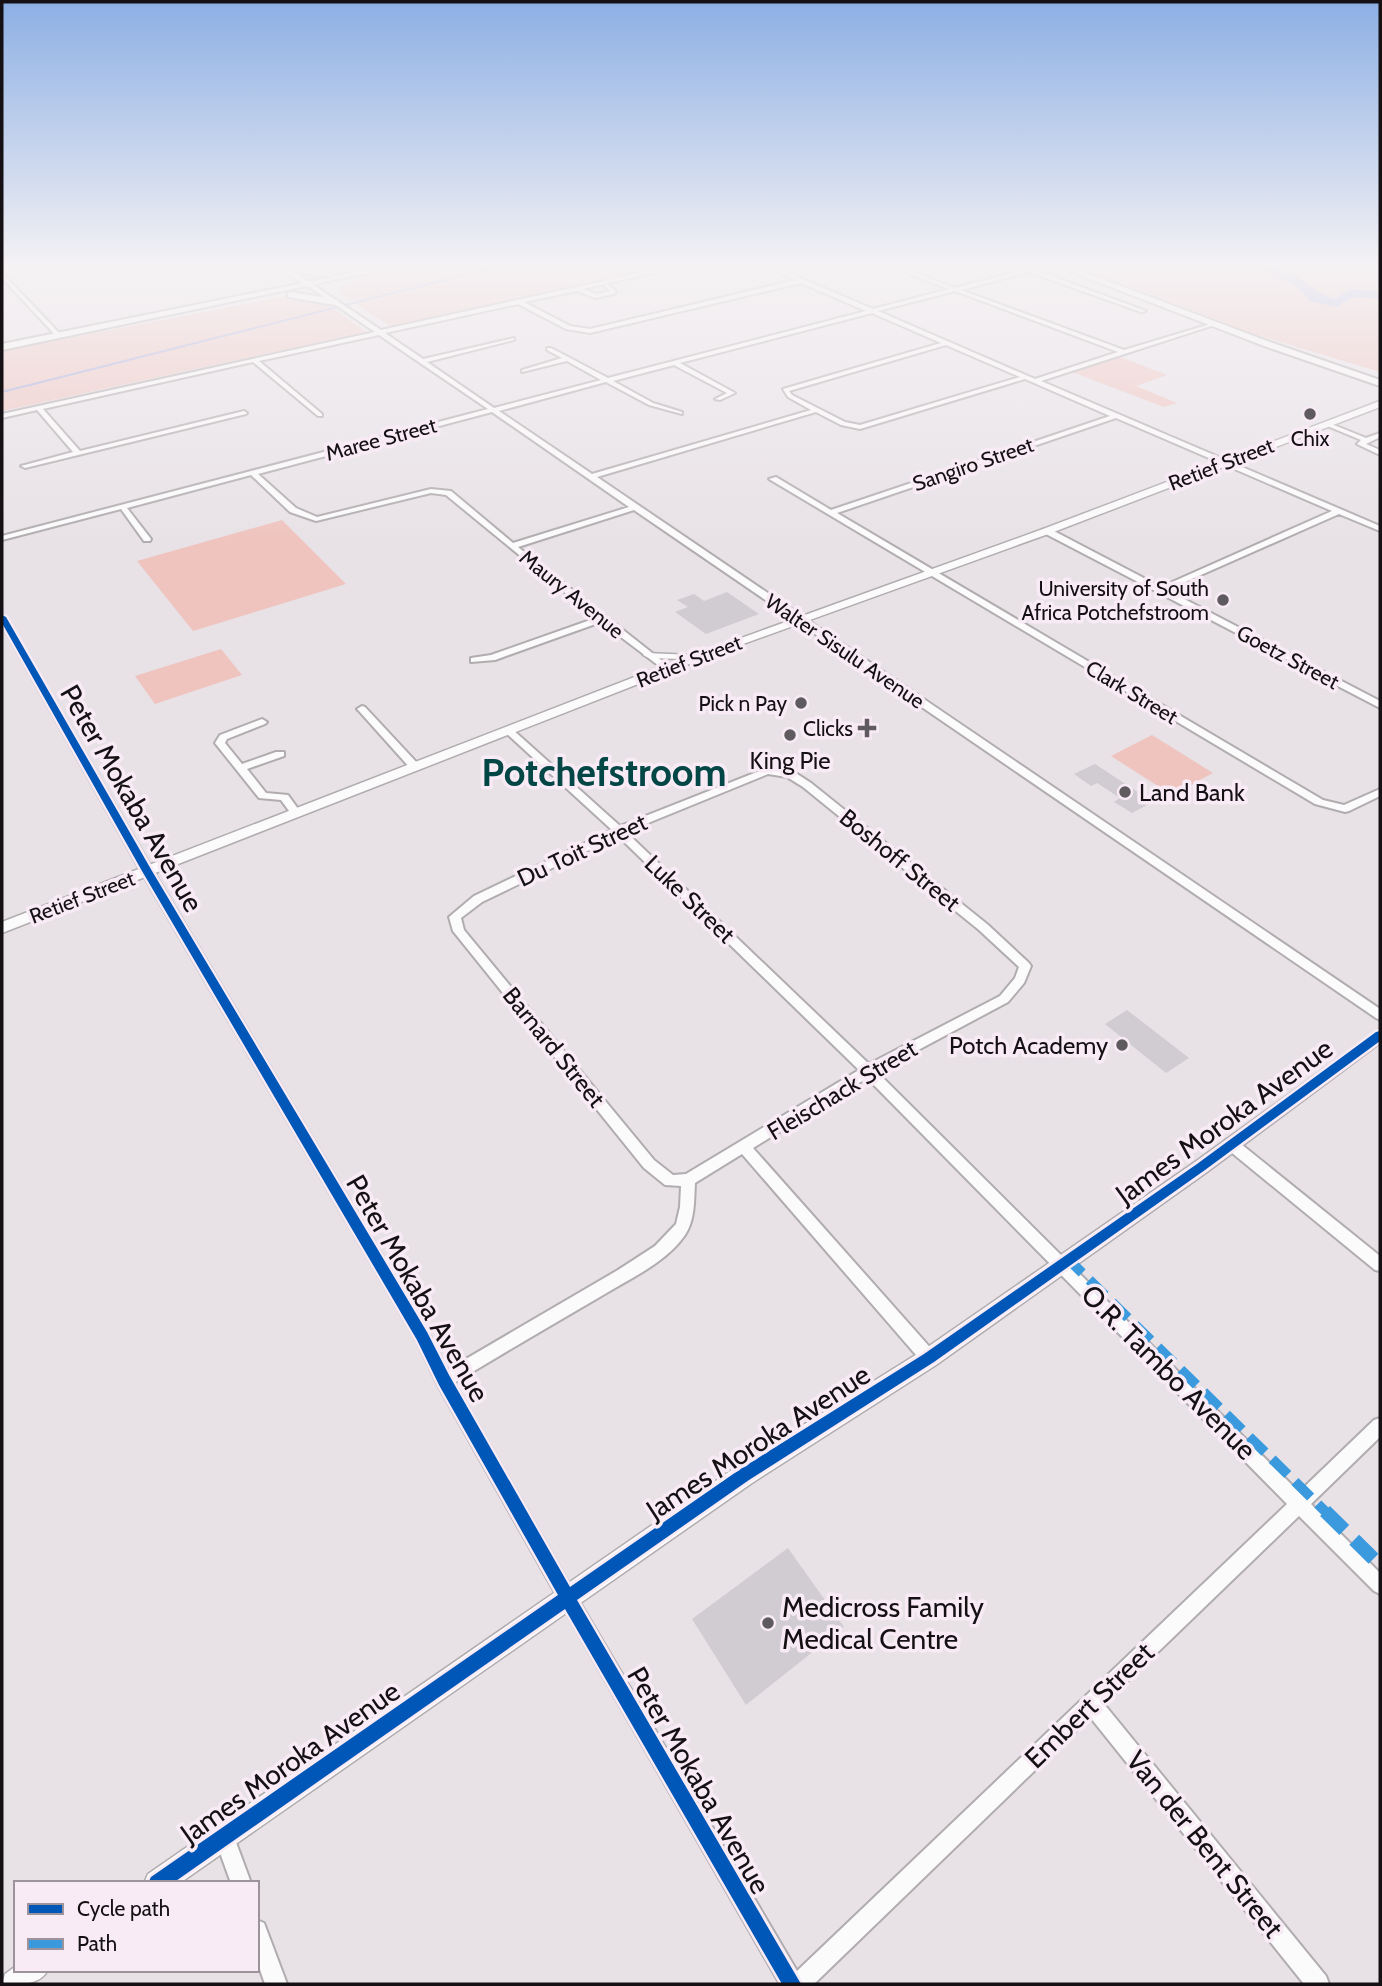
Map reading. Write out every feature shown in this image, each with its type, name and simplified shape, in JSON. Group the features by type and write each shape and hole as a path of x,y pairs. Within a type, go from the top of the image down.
{"main road":[{"path":"1311,359 1380,383"},
{"path":"1320,359 1380,377"}],"street":[{"path":"2,416 260,359"},
{"path":"422,360 428,359"},
{"path":"524,371 567,359 651,404 680,412"},
{"name":"Maree Street","path":"2,538 691,359"},
{"path":"892,359 785,390 843,424 867,426 1026,377"},
{"path":"983,359 1380,529"},
{"path":"1035,381 1103,359"},
{"path":"254,360 320,415"},
{"name":"Walter Sisulu Avenue","path":"422,360 1380,1016"},
{"path":"675,363 732,393 718,399"},
{"name":"Retief Street","path":"2,928 703,655 931,574 1379,405"},
{"path":"39,408 78,453"},
{"path":"591,477 817,410"},
{"path":"25,466 244,413"},
{"name":"Sangiro Street","path":"830,513 1116,416"},
{"path":"1327,424 1366,440"},
{"path":"1380,435 1361,444 1380,453"},
{"path":"253,473 293,510 316,519 424,492 440,491 451,496 513,547"},
{"name":"Clark Street","path":"773,479 1302,793 1345,809 1380,792"},
{"path":"123,507 147,539"},
{"name":"Maury Avenue","path":"513,547 636,507"},
{"path":"1161,590 1339,511"},
{"name":"Goetz Street","path":"1047,531 1380,705"},
{"name":"Maury Avenue","path":"513,547 667,669"},
{"name":"Peter Mokaba Avenue","path":"2,617 147,871 422,1336 444,1380 567,1597 792,1984"},
{"path":"474,660 492,658 601,619"},
{"path":"649,655 703,655"},
{"path":"362,709 415,767"},
{"path":"262,722 220,739 220,743 263,796 284,797 296,813"},
{"name":"Luke Street","path":"509,731 619,831 868,1071"},
{"path":"240,768 280,754"},
{"name":"Du Toit Street","path":"459,931 455,917 465,907 619,831 767,771"},
{"name":"Boshoff Street","path":"767,771 781,771 797,778 983,927 1025,966"},
{"name":"Barnard Street","path":"459,931 649,1164 670,1181 688,1180"},
{"name":"Fleischack Street","path":"688,1180 868,1071 1004,999 1020,982 1025,966"},
{"name":"James Moroka Avenue","path":"161,1881 744,1475 929,1358 1380,1035"},
{"name":"O.R. Tambo Avenue","path":"868,1071 1380,1585"},
{"path":"1231,1144 1380,1265"},
{"path":"745,1147 929,1358"},
{"path":"444,1380 600,1288 642,1262 667,1242 680,1231 688,1180"},
{"name":"Embert Street","path":"799,1984 1380,1426"},
{"name":"Van der Bent Street","path":"1091,1703 1318,1984"},
{"path":"224,1836 240,1881"},
{"path":"259,1936 276,1984"},
{"path":"15,1984 31,1972"}],"shaded area":[{"path":"2,359 243,359 2,411"},
{"path":"1115,359 1124,359 1167,375 1136,386 1177,403 1164,407 1072,372"},
{"path":"1336,359 1380,359 1380,372"},
{"path":"282,520 346,584 193,631 137,561"},
{"path":"221,649 242,675 155,704 135,676"},
{"path":"1152,735 1213,773 1172,795 1111,756"}],"building":[{"path":"727,592 759,614 706,634 675,612 688,607 677,600 694,594 704,601"},
{"name":"Land Bank","path":"1095,764 1153,802 1132,813 1114,802 1120,798 1097,783 1091,786 1074,774"},
{"path":"1127,1010 1189,1058 1166,1073 1105,1024"},
{"name":"Medicross Family Medical Centre","path":"788,1548 844,1627 746,1705 692,1619"}],"waterway":[{"path":"2,392 134,359"}],"marked path":[{"path":"1076,1258 1071,1262 1380,1565"}],"cycle path":[{"path":"2,617 147,871 422,1336 444,1380 567,1597 792,1984"},
{"path":"160,1881 744,1475 929,1358 1201,1167 1380,1035"}],"place":[{"name":"Chix","path":"1310,414"},
{"name":"University of South Africa Potchefstroom","path":"1223,600"},
{"name":"Pick n Pay","path":"801,703"},
{"name":"Clicks","path":"867,728"},
{"name":"King Pie","path":"790,735"},
{"name":"Land Bank","path":"1125,792"},
{"name":"Potch Academy","path":"1122,1045"},
{"name":"Medicross Family Medical Centre","path":"768,1623"}],"district":[{"name":"Potchefstroom","path":"604,772"}]}
